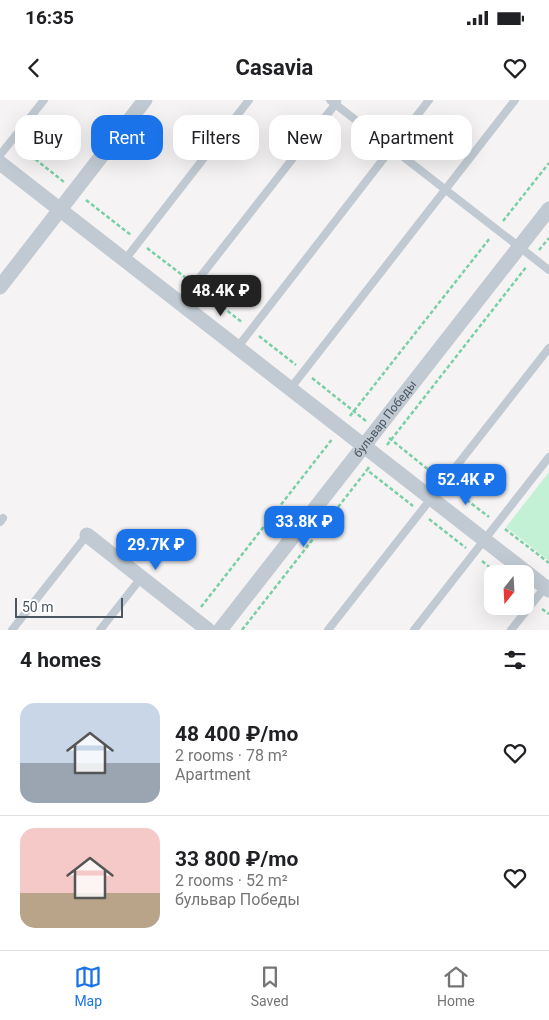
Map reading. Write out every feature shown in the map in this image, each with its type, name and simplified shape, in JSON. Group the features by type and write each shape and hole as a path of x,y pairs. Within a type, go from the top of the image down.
{"street":[{"path":"0,287 145,100"},
{"path":"0,164 364,447 548,586"},
{"name":"бульвар Победы","path":"220,630 549,209"},
{"path":"87,535 208,630"}],"lane":[{"path":"0,154 44,100"},
{"path":"124,261 249,100"},
{"path":"417,115 429,100"},
{"path":"290,389 515,100"},
{"path":"180,304 334,101 351,115"},
{"path":"237,348 383,160"},
{"path":"407,160 549,270"},
{"path":"328,630 549,348"},
{"path":"414,630 549,457"},
{"path":"12,630 87,535"},
{"path":"100,630 141,578"},
{"path":"511,630 548,586"}],"path":[{"path":"11,140 549,564"},
{"path":"192,618 549,163"},
{"path":"242,630 549,238"},
{"path":"367,470 487,565"}],"green space":[{"path":"549,472 549,561 506,527"}]}
